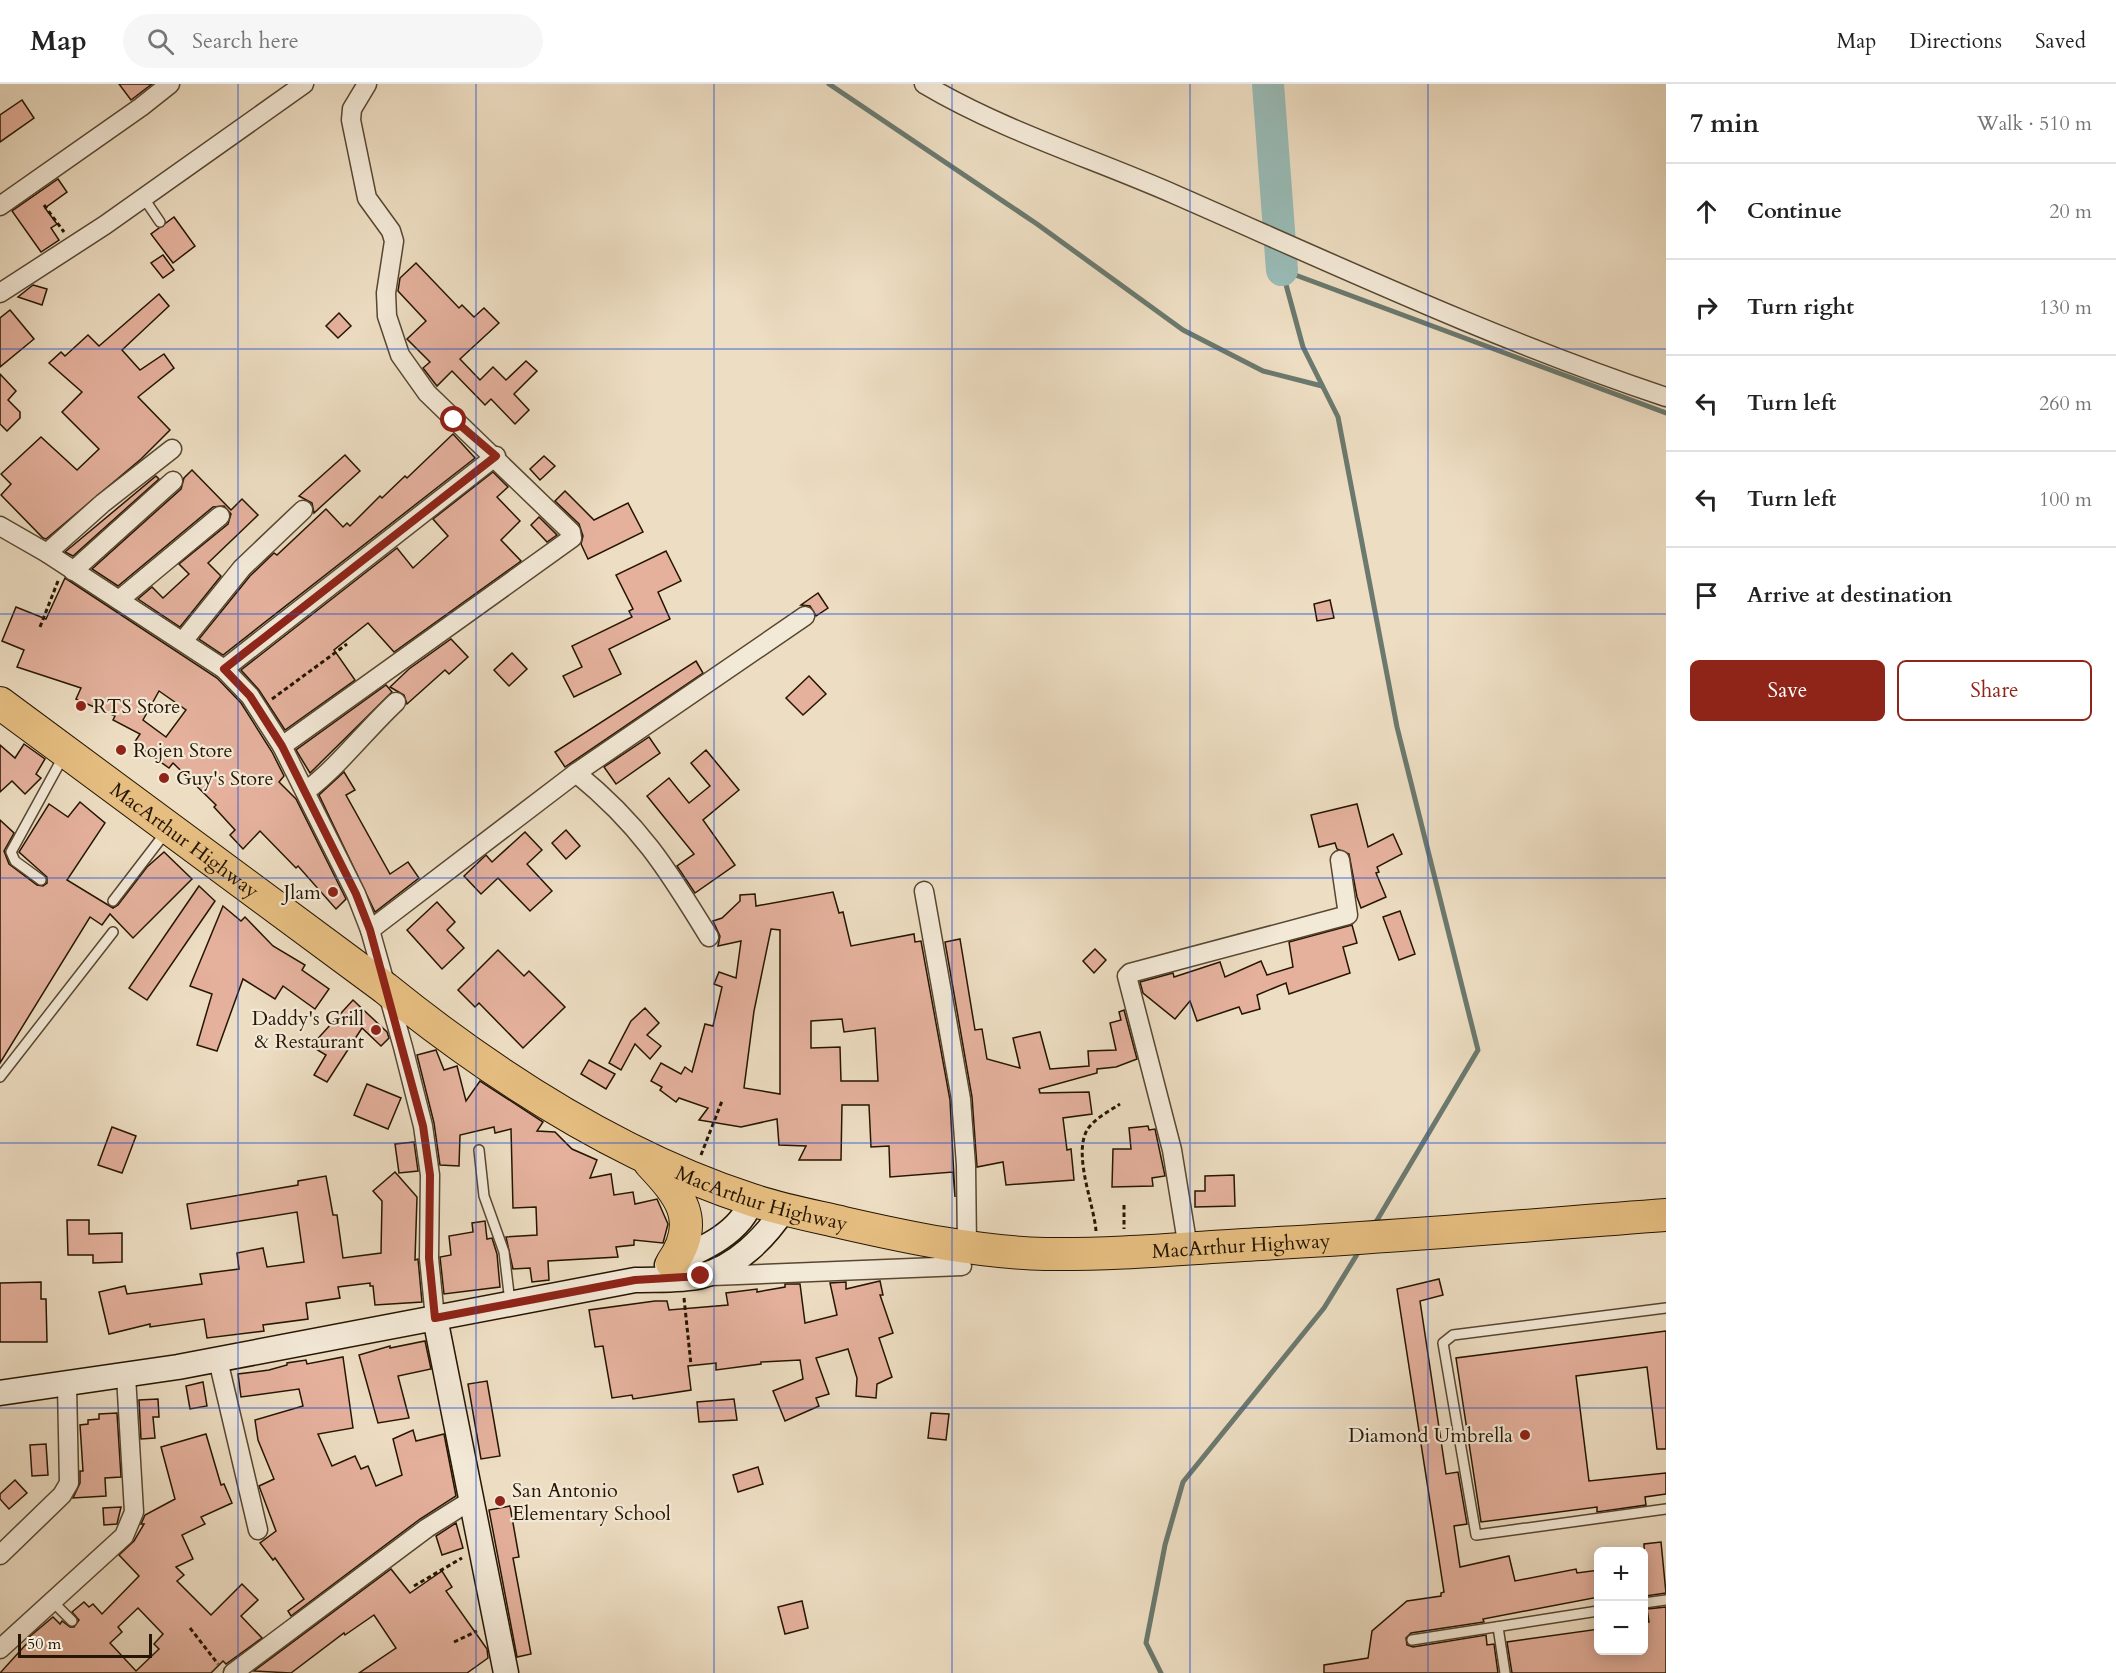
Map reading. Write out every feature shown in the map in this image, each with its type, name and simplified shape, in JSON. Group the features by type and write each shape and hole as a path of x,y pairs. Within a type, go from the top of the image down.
{"highway":[{"name":"MacArthur Highway","path":"0,703 385,988 440,1032 506,1078 570,1117 641,1154 751,1200 904,1236 965,1257 1098,1254 1398,1237 1666,1215"},
{"path":"641,1154 677,1191 685,1208 685,1272"}],"main road":[{"path":"685,1272 706,1248 718,1240 748,1211 751,1200"},
{"path":"0,1393 67,1385 218,1360 731,1262 769,1232 784,1209"},
{"path":"435,1318 506,1673"}],"street":[{"path":"0,206 170,84"},
{"path":"0,293 74,246 304,84"},
{"path":"282,746 572,538 571,532 496,456 454,420 416,380 400,355 391,335 387,293 394,241 391,231 367,198 351,120 352,109 367,84"},
{"path":"924,84 962,105 1467,324 1666,397"},
{"path":"47,553 103,503 172,449"},
{"path":"224,669 496,456"},
{"path":"69,568 173,481"},
{"path":"183,640 235,577 303,510"},
{"path":"119,600 220,516"},
{"path":"0,526 47,553 224,669 239,683 259,709 282,746 306,791 370,930 423,1126 430,1175 429,1258 435,1318"},
{"path":"370,930 576,772 805,616"},
{"path":"306,791 335,768 372,725 396,702"},
{"path":"576,772 608,799 642,833 709,937"},
{"path":"1188,1248 1172,1150 1127,976 1130,973 1348,915 1340,861"},
{"path":"685,1272 965,1257 966,1165 961,1099 924,891"},
{"path":"218,1360 258,1530"},
{"path":"0,1649 105,1555 124,1536 131,1524 134,1512 126,1376"},
{"path":"0,1555 62,1495 69,1483 67,1385"},
{"path":"233,1673 427,1528 470,1501"}],"lane":[{"path":"143,197 160,222"},
{"path":"41,880 15,861 11,852 66,752"},
{"path":"113,901 168,829"},
{"path":"0,1077 112,932"},
{"path":"479,1150 484,1196 504,1252 511,1304"},
{"path":"1666,1308 1453,1335 1443,1343 1476,1535 1666,1509"},
{"path":"1648,1603 1666,1600"},
{"path":"53,1602 72,1621"},
{"path":"1412,1640 1594,1612"},
{"path":"1498,1627 1505,1673"}],"path":[{"path":"44,205 74,246"},
{"path":"40,627 69,568"},
{"path":"259,709 347,644"},
{"path":"693,1177 722,1101"},
{"path":"1098,1254 1095,1219 1086,1180 1083,1144 1087,1131 1093,1123 1120,1104"},
{"path":"685,1272 691,1365"},
{"path":"414,1586 480,1547"},
{"path":"190,1628 225,1673"}],"building":[{"path":"119,84 152,84 131,100"},
{"path":"22,100 34,118 0,142 0,115"},
{"path":"58,179 67,192 45,208 57,224 51,228 59,240 41,252 12,211"},
{"path":"174,217 195,246 173,263 151,234"},
{"path":"163,255 174,270 163,278 151,263"},
{"path":"416,263 459,308 462,305 474,317 484,308 499,323 460,359 480,380 493,367 506,380 526,361 537,371 514,394 529,410 515,424 491,399 485,405 452,371 437,386 423,368 430,362 407,339 426,321 398,291 400,278"},
{"path":"33,285 47,289 42,305 18,297"},
{"path":"159,294 169,306 122,350 140,370 164,354 174,368 138,397 170,430 141,459 46,539 43,538 1,495 11,484 1,474 41,437 77,470 99,449 62,412 82,392 49,363 61,352 65,356 88,335 99,346"},
{"path":"10,310 34,339 0,367 0,318"},
{"path":"339,313 351,326 338,338 326,326"},
{"path":"0,374 16,391 8,400 20,412 20,418 7,431 0,424"},
{"path":"453,434 475,458 223,655 199,639 250,576 274,553 277,555 326,509 343,527 347,523 350,526 380,496 382,498 405,476 407,478"},
{"path":"345,455 360,471 314,513 312,503 299,496"},
{"path":"544,456 555,466 540,480 530,469"},
{"path":"192,470 231,510 242,499 258,515 208,563 221,576 180,627 138,599 152,587 163,598 189,574 179,564 228,524 231,514 224,506 213,507 118,586 92,569 181,489 184,478"},
{"path":"493,472 508,487 497,497 520,521 501,540 521,561 394,652 368,623 334,650 355,680 285,730 259,690 241,670 397,548 413,568 448,536 433,519"},
{"path":"156,476 159,479 73,556 65,552"},
{"path":"565,491 594,520 628,503 643,532 588,559 581,544 583,536 579,524 555,501"},
{"path":"539,517 557,535 547,542 531,525"},
{"path":"666,551 681,581 658,592 670,619 609,649 621,674 574,697 563,676 582,667 572,646 632,617 629,611 633,609 616,575"},
{"path":"65,578 217,678 241,703 272,752 284,776 279,782 296,799 346,899 336,909 298,866 296,868 260,831 243,849 230,835 235,830 214,807 216,805 173,763 169,768 134,743 140,734 113,720 115,716 76,699 81,688 17,667 24,650 2,641 16,607 46,619","holes":["159,691 186,710 166,737 143,720"]},
{"path":"818,593 828,608 816,616 810,606 801,605"},
{"path":"1330,600 1334,618 1317,621 1314,604"},
{"path":"451,639 468,657 449,674 445,670 407,704 404,695 390,687 409,669"},
{"path":"512,653 527,669 509,686 494,670"},
{"path":"696,661 703,673 565,767 555,752"},
{"path":"809,676 826,694 803,715 786,698"},
{"path":"386,685 392,692 310,773 296,750"},
{"path":"649,737 660,753 616,784 604,767"},
{"path":"24,744 45,759 36,774 41,778 25,794 12,781 0,792 0,745 15,758"},
{"path":"706,750 739,790 703,820 735,865 695,893 677,866 694,854 647,796 669,778 689,803 710,786 691,763"},
{"path":"344,772 355,790 346,795 390,874 408,862 419,878 375,912 319,795"},
{"path":"80,802 105,823 67,880 113,908 118,905 147,867 164,852 192,879 133,938 110,914 102,925 90,917 0,1063 0,820 14,833 4,851 9,864 37,885 43,886 47,883 47,877 19,852 49,804 68,817"},
{"path":"1357,804 1368,847 1393,834 1402,854 1377,867 1379,872 1376,873 1386,897 1361,908 1349,854 1337,849 1335,843 1319,847 1311,815"},
{"path":"566,830 580,846 566,859 552,843"},
{"path":"525,832 542,850 527,864 552,891 530,911 498,878 481,894 464,876 486,855 492,862"},
{"path":"199,886 215,901 147,1000 129,988"},
{"path":"833,892 839,913 843,912 851,946 914,934 915,942 921,941 950,1100 955,1197 953,1172 890,1177 889,1146 871,1147 869,1105 842,1105 841,1160 799,1160 806,1146 779,1145 777,1119 741,1127 699,1120 708,1108 679,1098 676,1102 660,1090 662,1087 651,1081 661,1063 681,1074 685,1067 692,1072 705,1024 713,1026 722,987 714,984 719,972 736,978 741,941 718,946 720,936 713,921 722,918 740,901 740,895 755,894 756,906","holes":["771,929 780,930 780,1094 744,1088 754,1011","842,1019 844,1032 875,1028 878,1081 841,1081 840,1047 811,1048 811,1021"]},
{"path":"437,902 455,922 447,930 464,948 442,969 407,930"},
{"path":"223,906 241,921 245,917 273,946 305,965 302,970 329,989 315,1009 283,986 275,999 243,979 217,1051 197,1045 212,994 190,986"},
{"path":"1400,911 1415,954 1399,960 1383,917"},
{"path":"1352,925 1357,943 1343,947 1350,973 1289,994 1286,983 1257,995 1260,1009 1242,1014 1239,1007 1197,1021 1190,1001 1175,1019 1143,993 1140,982 1173,973 1174,977 1220,962 1225,977 1261,961 1267,975 1293,967 1289,942"},
{"path":"960,939 975,1030 982,1029 987,1059 1020,1068 1013,1038 1040,1032 1050,1069 1089,1066 1088,1051 1116,1050 1110,1023 1121,1020 1119,1012 1124,1010 1137,1059 1116,1067 1097,1069 1097,1073 1039,1089 1040,1093 1089,1092 1092,1114 1063,1118 1067,1150 1071,1149 1074,1180 1006,1185 1003,1162 977,1167 972,1097 945,942"},
{"path":"1095,949 1106,960 1094,973 1083,961"},
{"path":"498,950 524,976 529,971 565,1007 523,1048 479,1003 475,1007 458,990"},
{"path":"353,1000 387,1032 389,1038 381,1046 362,1028 327,1082 314,1075 326,1055 311,1046"},
{"path":"645,1008 659,1023 647,1035 661,1046 650,1059 635,1044 621,1070 609,1063 631,1021"},
{"path":"436,1050 444,1070 457,1066 466,1101 480,1081 543,1122 537,1131 555,1132 572,1149 597,1160 590,1178 611,1174 614,1195 633,1192 635,1204 657,1199 668,1224 663,1243 634,1240 634,1245 616,1247 618,1257 548,1261 549,1280 532,1282 530,1268 513,1269 506,1237 537,1235 536,1207 513,1208 511,1129 495,1133 494,1127 460,1135 459,1166 440,1165 434,1123 417,1055"},
{"path":"589,1060 615,1074 606,1089 581,1074"},
{"path":"367,1084 401,1098 388,1129 354,1115"},
{"path":"1148,1126 1149,1130 1155,1129 1165,1176 1152,1178 1153,1186 1112,1187 1113,1149 1131,1149 1129,1128"},
{"path":"112,1127 136,1136 122,1173 98,1165"},
{"path":"414,1142 418,1171 399,1173 395,1144"},
{"path":"395,1172 417,1197 415,1260 418,1259 422,1302 375,1305 373,1286 370,1286 370,1283 338,1287 340,1298 306,1303 308,1319 263,1325 264,1331 207,1338 204,1319 150,1327 150,1324 109,1334 99,1292 125,1286 127,1294 202,1284 200,1274 239,1269 237,1253 263,1248 267,1267 304,1262 297,1212 191,1229 187,1204 298,1185 298,1181 326,1176 333,1215 337,1215 343,1258 381,1253 382,1201 373,1191"},
{"path":"1234,1175 1235,1206 1195,1207 1195,1191 1205,1191 1205,1176"},
{"path":"67,1220 89,1220 89,1234 122,1233 122,1262 93,1263 93,1255 68,1255"},
{"path":"485,1221 487,1239 492,1238 497,1254 500,1287 444,1294 440,1257 451,1255 449,1236 473,1232 472,1223"},
{"path":"1439,1279 1443,1295 1420,1301 1446,1474 1458,1472 1467,1524 1454,1526 1460,1567 1509,1556 1515,1581 1576,1569 1577,1573 1594,1571 1594,1598 1483,1619 1484,1622 1411,1633 1406,1638 1407,1645 1413,1647 1486,1635 1487,1645 1494,1644 1498,1673 1324,1673 1324,1665 1368,1658 1372,1631 1407,1601 1441,1596 1444,1592 1397,1289"},
{"path":"880,1281 883,1295 880,1295 893,1333 879,1338 892,1377 877,1384 876,1398 856,1396 857,1378 848,1349 816,1358 829,1394 816,1398 819,1406 785,1421 773,1391 803,1379 800,1360 761,1362 761,1364 716,1370 716,1363 688,1366 691,1390 633,1399 632,1395 612,1398 603,1346 595,1347 589,1310 655,1301 667,1301 669,1310 728,1305 726,1293 757,1289 757,1292 785,1287 785,1284 800,1284 805,1323 837,1315 830,1283 846,1282 846,1289"},
{"path":"41,1282 41,1299 46,1299 47,1342 0,1342 0,1283"},
{"name":"Diamond Umbrella","path":"1666,1331 1666,1449 1657,1449 1647,1367 1576,1376 1589,1481 1666,1473 1666,1494 1645,1497 1646,1505 1597,1512 1597,1507 1481,1522 1456,1358"},
{"path":"425,1341 431,1369 398,1376 409,1418 378,1423 359,1355 390,1346 390,1348"},
{"path":"343,1357 353,1428 318,1434 332,1466 355,1456 361,1469 368,1466 376,1486 402,1475 393,1439 413,1430 416,1441 444,1434 456,1496 420,1519 291,1616 288,1611 304,1599 275,1558 273,1560 260,1543 276,1531 259,1486 274,1479 258,1440 255,1420 303,1406 299,1389 241,1397 238,1374 269,1370 287,1365 287,1363 306,1360 307,1364"},
{"path":"487,1381 500,1456 481,1459 468,1384"},
{"path":"203,1382 207,1406 190,1409 186,1386"},
{"path":"158,1399 159,1417 153,1417 155,1438 141,1439 139,1400"},
{"path":"734,1399 737,1420 699,1422 697,1402"},
{"path":"117,1413 121,1477 105,1478 106,1496 73,1498 80,1483 80,1471 83,1471 80,1425 88,1424 88,1420 99,1419 99,1414"},
{"path":"931,1413 949,1414 946,1440 928,1438"},
{"path":"206,1434 221,1485 224,1484 232,1503 201,1517 205,1524 182,1535 193,1559 176,1567 184,1575 177,1581 211,1615 242,1584 258,1600 241,1616 262,1638 226,1664 223,1661 211,1673 0,1673 30,1640 28,1638 53,1617 60,1624 62,1621 74,1627 79,1620 72,1612 84,1602 89,1607 93,1604 102,1614 139,1576 119,1555 134,1541 144,1524 141,1524 145,1515 175,1499 161,1447","holes":["138,1608 163,1634 154,1644 159,1649 136,1671 110,1643 122,1632 118,1627"]},
{"path":"46,1444 48,1475 32,1476 30,1445"},
{"path":"758,1467 763,1484 738,1492 733,1475"},
{"path":"15,1480 27,1493 9,1509 0,1499 0,1494"},
{"path":"510,1506 519,1557 513,1558 531,1654 517,1657 489,1510"},
{"path":"121,1507 117,1524 104,1525 103,1508"},
{"path":"456,1523 463,1548 442,1555 436,1536"},
{"path":"1661,1542 1666,1593 1648,1596 1648,1547 1644,1547 1644,1544"},
{"path":"391,1569 410,1593 442,1571 452,1587 446,1591 487,1649 488,1658 467,1673 359,1673 396,1648 374,1615 345,1635 344,1633 291,1673 254,1671"},
{"path":"802,1601 808,1628 785,1634 778,1607"},
{"path":"1666,1607 1666,1673 1512,1673 1507,1642 1594,1630 1594,1655 1648,1655 1648,1609"}],"waterway":[{"path":"829,84 1037,224 1183,330 1263,371 1322,386"},
{"path":"1268,84 1282,270"},
{"path":"1282,270 1303,347 1338,417 1397,727 1478,1050 1373,1227"},
{"path":"1282,270 1666,413"},
{"path":"1161,1673 1146,1643 1165,1545 1183,1482 1324,1308 1361,1248"}],"place":[{"name":"RTS Store","path":"81,706"},
{"name":"Rojen Store","path":"121,750"},
{"name":"Guy's Store","path":"164,778"},
{"name":"Jlam","path":"333,892"},
{"name":"Daddy's Grill & Restaurant","path":"376,1030"},
{"name":"Diamond Umbrella","path":"1525,1435"},
{"name":"San Antonio Elementary School","path":"500,1501"}],"route":[{"path":"454,420 496,456 224,669 250,696 282,746 356,894 370,930 423,1126 430,1175 429,1258 435,1318 635,1280 701,1276"}]}
